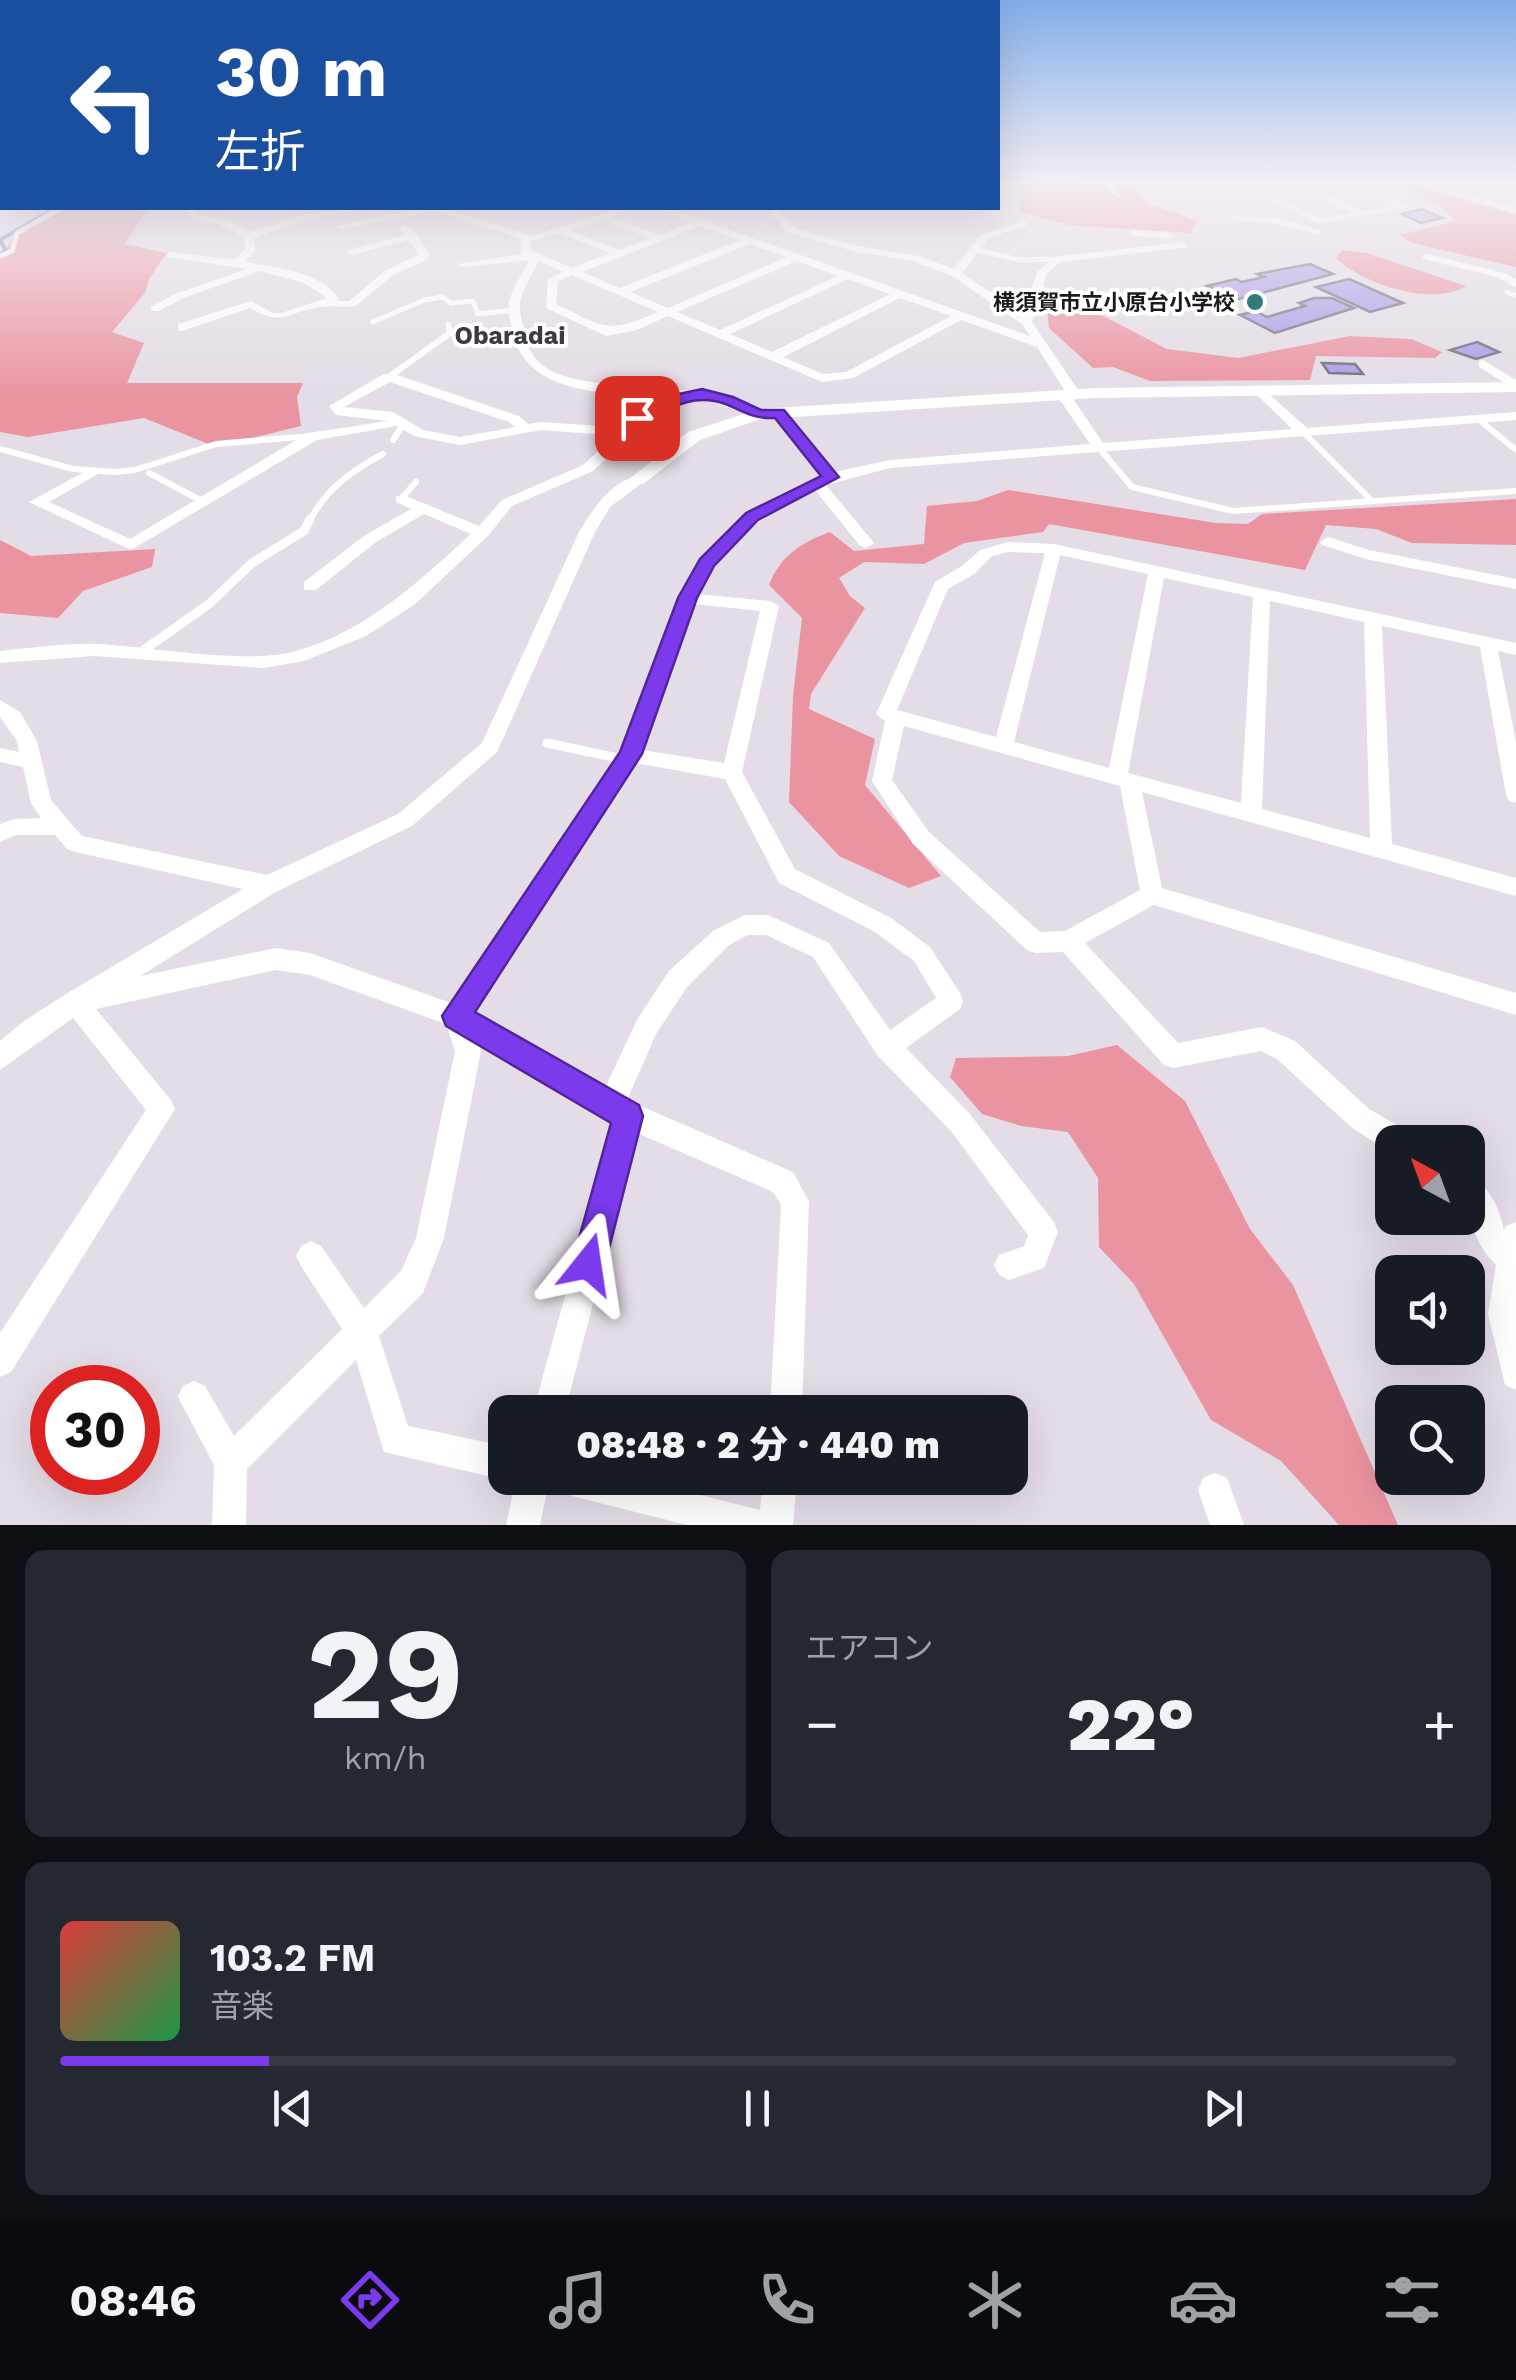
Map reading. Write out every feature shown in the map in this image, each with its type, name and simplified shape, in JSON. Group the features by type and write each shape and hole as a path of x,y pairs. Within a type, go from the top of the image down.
{"street":[{"path":"239,262 248,252"},
{"path":"182,327 250,304 271,316 329,304 352,304 389,273 422,258 423,252"},
{"path":"526,252 822,378 849,375 960,316"},
{"path":"614,252 618,254"},
{"path":"623,252 553,280 550,306 606,332 633,327 797,257"},
{"path":"620,292 720,252"},
{"path":"784,252 1042,345"},
{"path":"872,252 915,258 956,274 1026,322 1100,449"},
{"path":"956,274 974,252"},
{"path":"1026,322 1042,272 1058,259 1119,252"},
{"path":"172,255 239,262 256,270 304,277 332,293 334,299 329,304"},
{"path":"464,264 535,256"},
{"path":"535,256 514,290 514,310 528,360 560,379 702,394 759,414"},
{"path":"1427,258 1501,275 1511,288"},
{"path":"501,261 505,274"},
{"path":"155,309 179,296 256,270"},
{"path":"719,335 848,275"},
{"path":"771,358 898,294"},
{"path":"1483,364 1516,387"},
{"path":"525,428 514,419 389,377 336,406 341,412 388,415 420,433 460,441 525,428 560,426 616,431"},
{"path":"0,1058 33,1029 74,1002 268,885 405,820 490,747 587,532 604,504 694,436 759,414 1068,394 1516,387"},
{"path":"1260,390 1304,433"},
{"path":"0,657 94,650 264,662 298,657 360,632 408,601 482,533 507,503 588,468 602,455 616,431 659,406 702,394"},
{"path":"779,413 866,543"},
{"path":"456,1016 629,757 688,598 706,563 752,516 824,480 890,464 1516,416"},
{"path":"93,473 37,502 131,544 312,436 404,423"},
{"path":"401,499 482,533"},
{"path":"310,586 370,539 423,508"},
{"path":"1328,542 1366,554 1516,584"},
{"path":"1516,649 1054,549 1008,546 986,552 968,570 941,586 886,714 1516,886"},
{"path":"1004,746 1054,549"},
{"path":"1152,895 1124,781 1157,572"},
{"path":"1250,815 1262,594"},
{"path":"688,598 770,606 732,772 787,876 883,924 922,954 952,1001 888,1047"},
{"path":"1373,619 1381,851"},
{"path":"1488,644 1516,796"},
{"path":"0,707 13,717 34,762 41,803 75,843 268,885"},
{"path":"896,716 882,781 921,838 1035,943 1068,941 1152,895 1516,1004"},
{"path":"0,755 34,762"},
{"path":"629,757 732,772"},
{"path":"0,833 14,827 57,826"},
{"path":"553,1395 620,1110 648,1026 678,979 721,938 745,924 768,924 821,950 888,1047 960,1122 1044,1232 1034,1258 1009,1265"},
{"path":"1068,941 1173,1056 1262,1039 1286,1050 1360,1118 1375,1127"},
{"path":"74,1002 276,959 310,964 456,1016 620,1110 784,1182 794,1202 787,1395"},
{"path":"0,1361 162,1109 74,1002"},
{"path":"231,1462 412,1282 430,1238 468,1051 456,1016"},
{"path":"1485,1212 1491,1240 1514,1248 1503,1314 1516,1374"},
{"path":"311,1256 363,1333 396,1440 488,1459"},
{"path":"194,1397 231,1462 229,1525"},
{"path":"1214,1490 1227,1525"},
{"path":"524,1525 529,1495"},
{"path":"636,1495 755,1525"},
{"path":"776,1525 779,1495"}],"lane":[{"path":"986,252 1020,260 1058,259"},
{"path":"1511,288 1516,296"},
{"path":"373,322 424,300 443,297 450,303 473,301 478,314 514,310"},
{"path":"389,377 450,333 448,324"},
{"path":"1478,419 1516,450"},
{"path":"393,440 404,423"},
{"path":"1304,433 1370,500"},
{"path":"0,449 93,473 135,470 216,444 312,436"},
{"path":"1100,449 1132,487 1233,511 1516,491"},
{"path":"138,654 209,604 252,563 304,531 318,502 351,471 383,454"},
{"path":"150,473 204,502"},
{"path":"401,499 416,482"},
{"path":"547,743 629,757"}],"shaded area":[{"path":"0,252 167,253 149,279 145,293 112,332 144,343 127,383 303,383 297,397 301,426 216,447 144,418 28,437 0,432"},
{"path":"1340,252 1366,253 1466,286 1435,294 1398,290 1363,276 1336,258"},
{"path":"1452,252 1516,252 1516,267"},
{"path":"1057,292 1167,349 1238,358 1350,336 1411,339 1442,352 1435,358 1316,356 1310,380 1150,381 1113,367 1093,368 1049,328 1046,298"},
{"path":"1008,490 1216,523 1248,524 1262,514 1516,499 1516,545 1412,543 1376,529 1326,525 1305,570 1049,524 1043,532 964,543 924,564 864,562 839,578 850,596 865,608 811,694 809,709 875,739 865,785 941,876 909,888 839,856 789,802 793,696 802,618 769,585 786,558 830,532 854,551 924,544 927,506 977,501"},
{"path":"0,540 31,556 155,549 152,567 83,591 58,618 0,613"},
{"path":"1117,1045 1185,1101 1250,1229 1293,1285 1375,1472 1375,1495 1385,1495 1398,1525 1339,1525 1281,1461 1211,1420 1134,1284 1099,1247 1098,1178 1068,1132 1021,1126 982,1114 950,1077 956,1058 1068,1056"}],"building":[{"path":"1310,264 1333,274 1224,303 1204,293 1215,290 1207,286 1236,279 1242,282 1264,277 1257,274"},
{"path":"1349,279 1403,303 1370,312 1316,287"},
{"path":"1332,298 1354,308 1275,333 1240,315 1256,311 1267,317 1305,306 1299,303"},
{"path":"1477,342 1499,352 1476,359 1450,350"},
{"path":"1322,363 1355,364 1363,374 1329,373"}],"waterway":[{"path":"0,255 4,252"}],"place":[{"name":"横須賀市立小原台小学校","path":"1255,302"}],"district":[{"name":"Obaradai","path":"510,335"}],"route":[{"path":"588,1264 628,1116 456,1016 630,754 688,598 706,563 752,516 831,477 779,413 759,414 702,394 679,398 637,418"}]}
